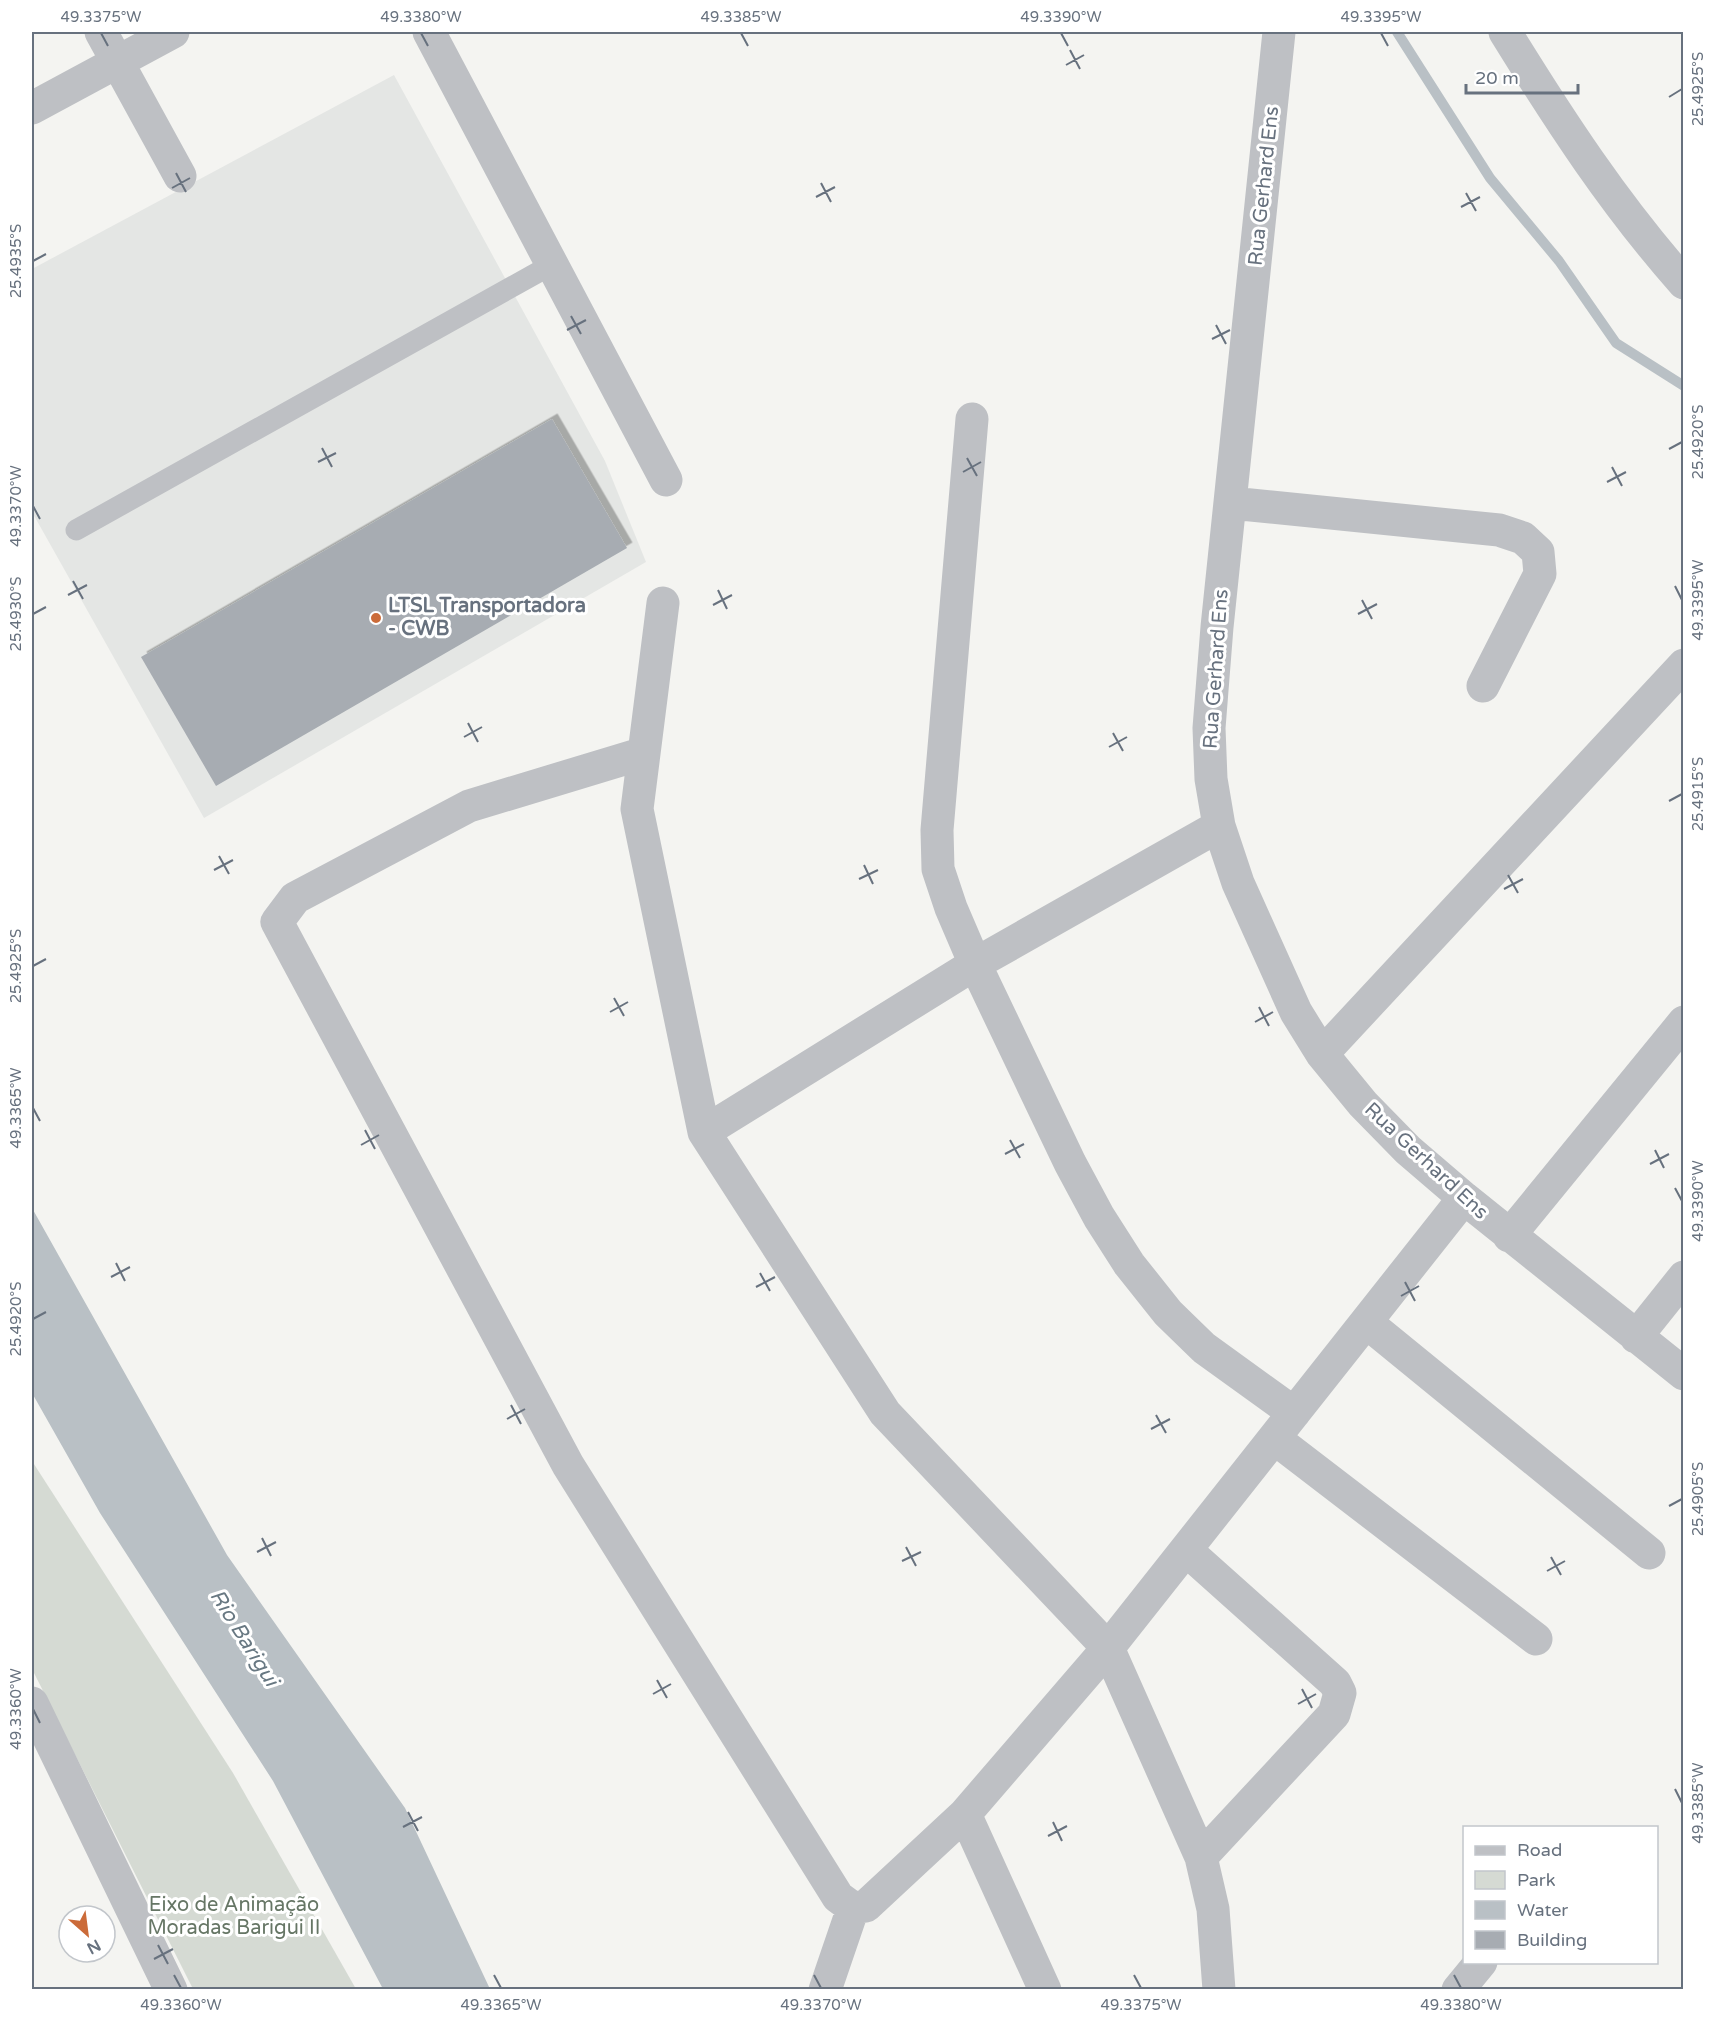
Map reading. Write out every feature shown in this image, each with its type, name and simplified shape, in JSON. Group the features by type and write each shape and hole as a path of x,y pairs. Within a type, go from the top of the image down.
{"street":[{"path":"101,32 180,176"},
{"path":"32,108 172,32"},
{"path":"429,32 666,480"},
{"name":"Rua Gerhard Ens","path":"1279,32 1209,728 1211,779 1219,826 1238,883 1296,1012 1322,1054 1363,1104 1408,1150 1509,1236 1683,1374"},
{"path":"1505,32 1593,169 1626,215 1683,284"},
{"path":"972,418 937,831 938,869 951,908 975,964 1070,1162 1099,1217 1129,1264 1168,1313 1204,1348 1294,1413"},
{"path":"1231,503 1499,530 1523,538 1538,552 1540,574 1483,687"},
{"path":"663,603 637,809 704,1132 885,1413 1108,1648 1201,1857 1213,1909 1219,1989"},
{"path":"1322,1054 1683,665"},
{"path":"644,753 469,806 295,898 277,922 568,1465 838,1897 853,1908 866,1906 965,1814 1108,1648 1464,1198"},
{"path":"704,1132 975,964 1219,826"},
{"path":"1509,1236 1683,1022"},
{"path":"1636,1337 1683,1277"},
{"path":"1366,1322 1649,1553"},
{"path":"1274,1438 1536,1640"},
{"path":"1186,1550 1335,1683 1340,1693 1334,1714 1201,1857"},
{"path":"32,1703 171,1989"},
{"path":"965,1814 1045,1989"},
{"path":"825,1989 853,1908"},
{"path":"1458,1989 1479,1964"}],"lane":[{"path":"76,530 551,265"}],"shaded area":[{"path":"394,75 605,461 646,562 204,818 32,512 32,269"}],"green space":[{"name":"Eixo de Animação Moradas Barigui II","path":"32,1461 233,1773 356,1989 193,1989 32,1669"}],"water":[{"name":"Rio Barigui","path":"32,1208 227,1555 405,1808 490,1989 383,1989 273,1781 100,1513 32,1393"}],"building":[{"path":"552,419 627,548 216,786 141,657"}],"waterway":[{"path":"1397,32 1490,178 1559,261 1616,343 1684,386"}],"place":[{"name":"LTSL Transportadora - CWB","path":"376,618"}]}
